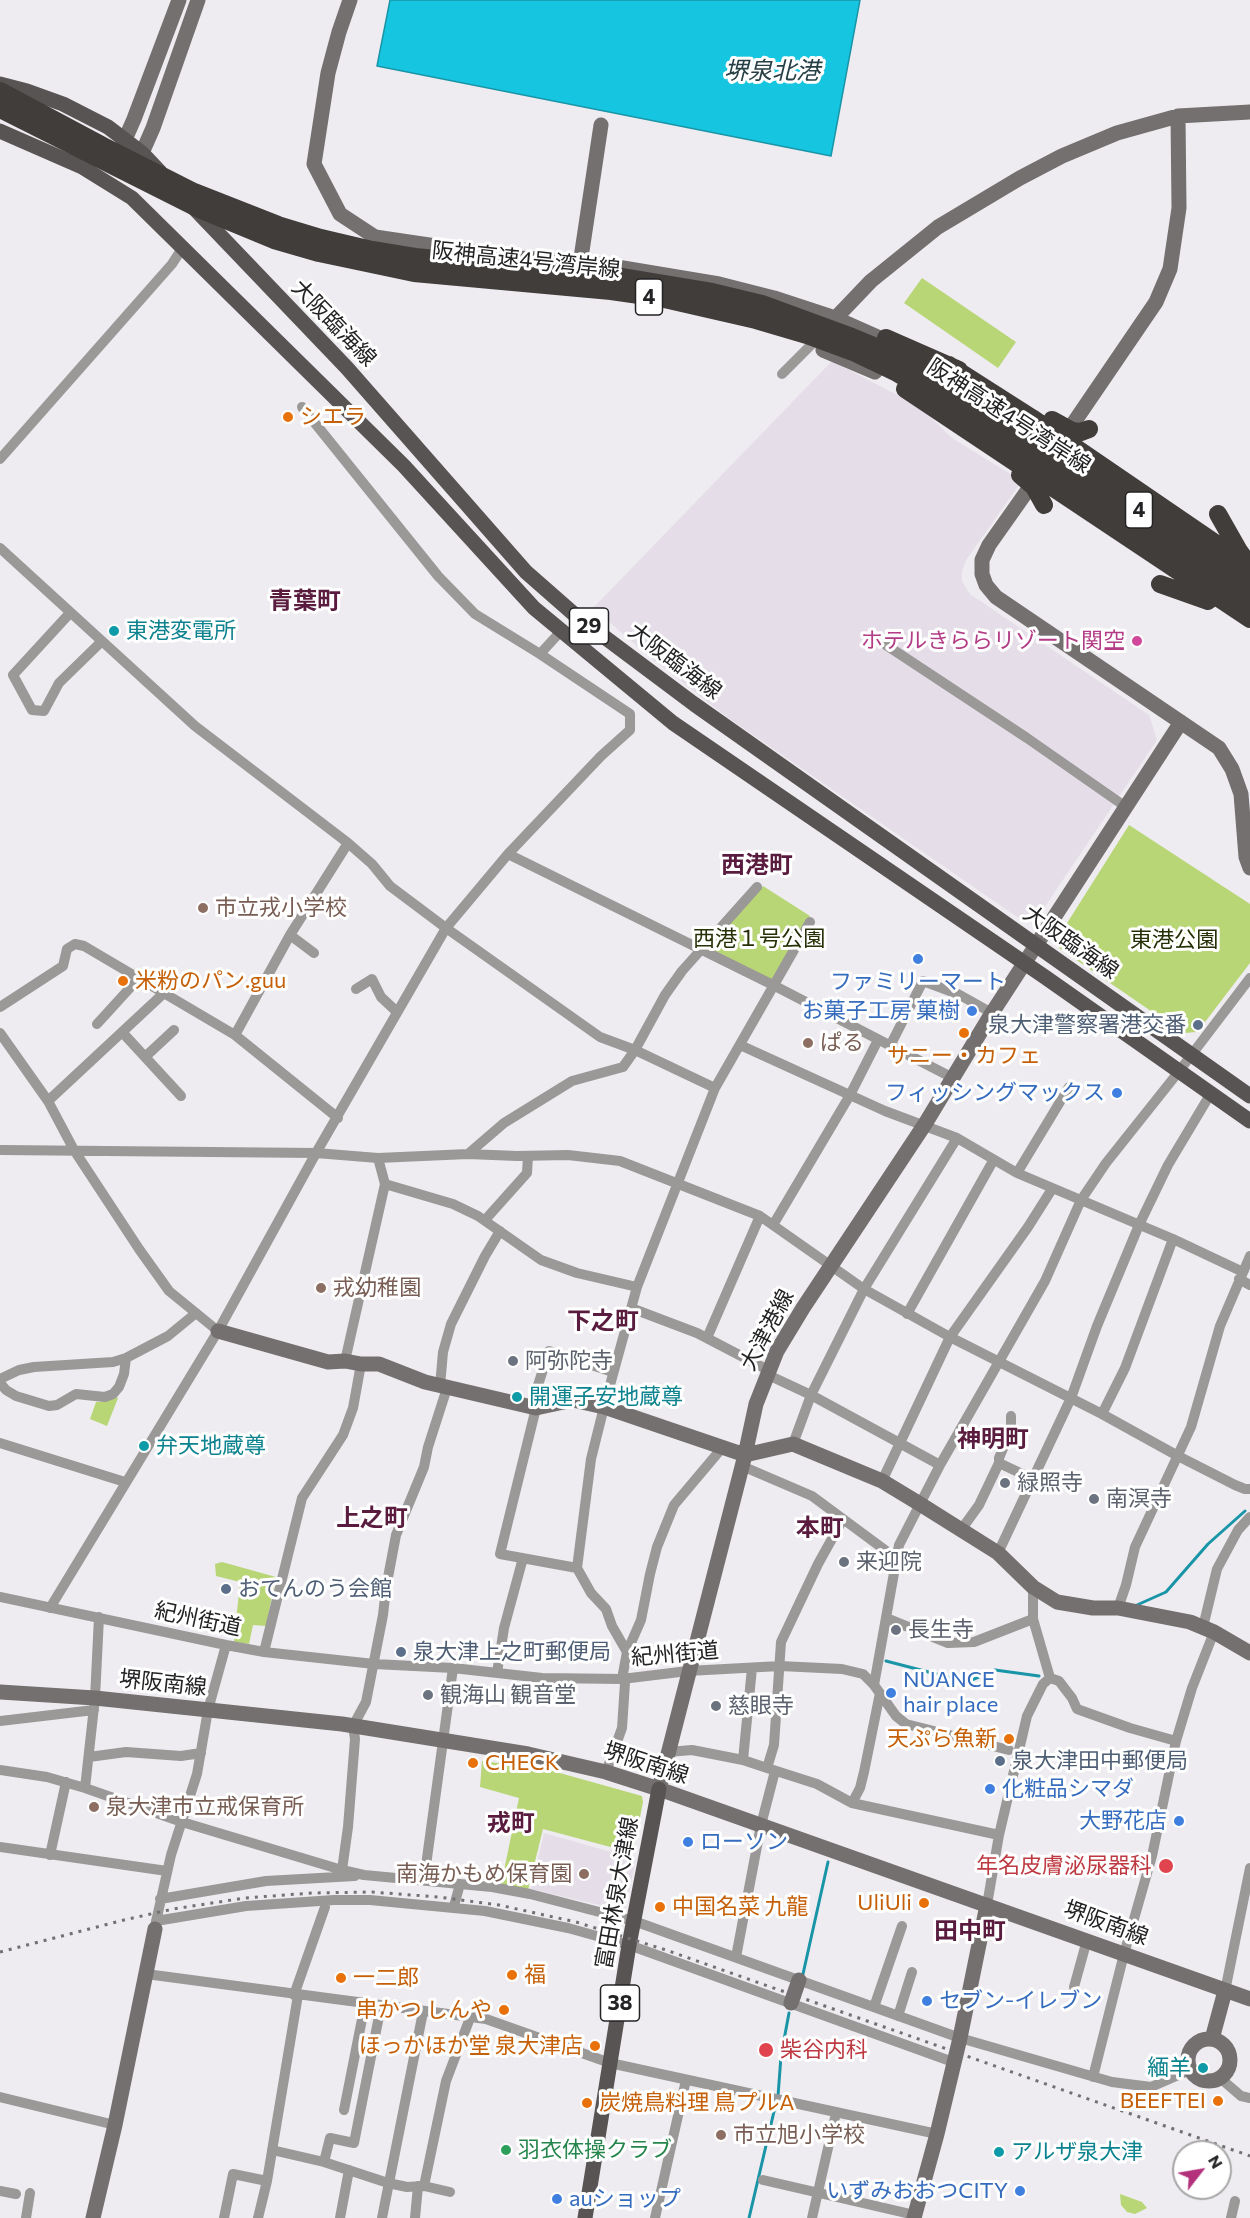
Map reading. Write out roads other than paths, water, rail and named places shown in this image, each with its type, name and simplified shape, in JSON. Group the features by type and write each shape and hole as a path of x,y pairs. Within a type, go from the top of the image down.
{"highway":[{"name":"阪神高速4号湾岸線","path":"0,91 194,192 247,214 321,238 372,250 426,258 660,282 759,312 852,336 903,358 950,385 1028,435 1250,586"},
{"name":"阪神高速4号湾岸線","path":"0,109 199,209 274,240 319,253 414,273 611,291 759,312 807,335 853,352 940,397 1250,606"},
{"path":"759,312 830,320 872,333 949,365 1036,409 1063,427 1081,432 1089,429"},
{"path":"759,312 851,357 890,379 1250,619"},
{"name":"4","path":"949,365 1032,418 1250,566"},
{"path":"927,405 994,458 1028,481 1044,504"},
{"path":"1218,514 1250,566"},
{"path":"1160,584 1215,603 1250,619"}],"main road":[{"name":"大阪臨海線","path":"0,84 63,104 108,127 142,153 227,245 347,368 526,572 575,615 694,704 1250,1096"},
{"name":"大阪臨海線","path":"0,131 82,166 132,198 404,466 534,608 673,723 1025,963 1250,1121"},
{"name":"富田林泉大津線","path":"585,2218 629,1945 659,1789"}],"street":[{"path":"108,182 124,139 135,119 179,0"},
{"path":"108,182 142,153 198,0"},
{"path":"339,32 340,0"},
{"path":"350,0 328,73 314,164 340,214 375,237 517,258 580,261 719,284 774,298 835,318 945,369 1059,444 1250,576"},
{"path":"782,374 871,281 917,244 980,201 1062,156 1117,133 1178,117 1250,112"},
{"path":"1178,117 1179,208 1170,269 1156,302 989,545 982,560 982,574 986,585 996,597 1219,748 1232,770 1241,794 1246,857 1250,868"},
{"path":"577,292 601,125"},
{"path":"0,459 172,264 183,247"},
{"path":"517,258 577,292 716,317 811,345 869,369 923,396 1041,471 1250,619"},
{"path":"50,1608 218,1331 316,1153 446,928 507,854 630,730 630,714 475,614 438,576 302,407"},
{"path":"0,548 195,726 348,843 372,864 390,886 600,1037 635,1050 715,1088"},
{"path":"70,613 13,675 32,710 44,711 59,683 101,642"},
{"path":"540,654 561,631"},
{"path":"886,645 1027,738 1126,807"},
{"name":"大津港線","path":"659,1789 756,1404 777,1351 830,1266 925,1124 992,1013 1181,722"},
{"path":"235,1035 290,935 348,843"},
{"path":"507,854 772,985 953,1078"},
{"path":"468,1154 504,1124 572,1081 623,1067 665,995 682,971 756,886"},
{"path":"627,1652 612,1626 606,1609 591,1593 576,1568 591,1459 604,1407 637,1287 715,1088 810,922"},
{"path":"290,935 314,953"},
{"path":"0,1008 63,966 67,949 75,944 84,946 235,1035 338,1118"},
{"path":"97,1024 139,978"},
{"path":"852,1803 860,1788 864,1772 899,1545 940,1465 1045,1281 1081,1200 1106,1163 1250,978"},
{"path":"356,989 372,979 381,996 397,1012"},
{"path":"890,1046 923,981 957,994 992,1013"},
{"path":"48,1101 164,993"},
{"path":"145,1057 174,1030"},
{"path":"122,1032 181,1096"},
{"path":"0,1033 48,1101 74,1150 139,1249 170,1291 218,1331 328,1362 379,1364 425,1382 534,1408 573,1400 604,1407 722,1448 812,1496 889,1553 897,1555"},
{"path":"773,1225 850,1095 878,1040"},
{"path":"740,1045 885,1111 925,1124 957,1138 1017,1173 1173,1239 1241,1276 1250,1285"},
{"path":"1017,1173 1069,1087"},
{"path":"998,1553 1071,1398 1097,1326 1139,1225 1168,1165 1211,1093"},
{"path":"793,1444 812,1395 864,1289 957,1138"},
{"path":"0,1150 316,1153 378,1158 468,1154 568,1155 620,1161 760,1216 864,1289 908,1314 1178,1456 1235,1485 1250,1489"},
{"path":"485,1220 527,1173 528,1156"},
{"path":"264,1652 302,1498 343,1435 353,1408 353,1363 385,1184 378,1158"},
{"path":"908,1314 993,1161"},
{"path":"385,1184 453,1204 485,1220 541,1260 577,1273 637,1287"},
{"path":"882,1481 950,1337 1028,1227 1052,1189"},
{"path":"707,1338 760,1216"},
{"path":"342,1870 355,1739 352,1726 366,1702 396,1535 424,1467 443,1387 443,1352 451,1324 500,1231"},
{"path":"1102,1414 1125,1368 1173,1239"},
{"path":"1118,1608 1135,1546 1191,1427 1220,1326 1250,1256"},
{"path":"630,1308 707,1338 940,1465"},
{"path":"126,1358 124,1374 119,1387 113,1394 105,1397 76,1394 57,1405 49,1406 16,1396 6,1390 0,1381 19,1370 34,1367 113,1362 126,1358 168,1336 196,1313"},
{"path":"576,1568 500,1554 549,1351 613,1372"},
{"path":"961,1530 979,1505 999,1463 1011,1429 1011,1416"},
{"path":"0,1443 125,1482"},
{"path":"743,1461 793,1444 882,1481 998,1553 1033,1587 1057,1602 1093,1608 1118,1608 1191,1622 1250,1653"},
{"path":"606,1772 622,1728 625,1683 622,1679 627,1652 641,1620 657,1547 674,1505 722,1448"},
{"path":"999,1463 1033,1479"},
{"path":"1093,2077 1152,1856 1176,1741 1208,1629 1217,1569 1238,1530 1250,1517"},
{"path":"736,1958 771,1769 781,1642 818,1564 843,1519"},
{"path":"497,1673 504,1628 524,1558"},
{"path":"1033,1587 1033,1619 1050,1678"},
{"name":"紀州街道","path":"0,1597 264,1652 374,1664 453,1668 542,1678 622,1679 688,1671 780,1666 842,1669 863,1674 896,1716 906,1724 1013,1751"},
{"path":"85,1788 94,1704 99,1617"},
{"path":"886,1618 948,1643 974,1642 1033,1619"},
{"path":"93,2218 115,2125 160,1899 197,1774 208,1710 226,1645"},
{"path":"423,1880 453,1668"},
{"path":"743,1760 752,1668"},
{"path":"1050,1678 1059,1681 1077,1709 1176,1741"},
{"path":"763,2180 914,2217 960,2038 987,1905 1013,1751 1043,1684 1050,1678"},
{"name":"堺阪南線","path":"0,1692 94,1704 208,1710 352,1726 528,1754 606,1772 1250,1999"},
{"path":"0,1721 94,1704"},
{"path":"668,1752 692,1750 743,1760 817,1784 852,1803 999,1835"},
{"path":"89,1758 126,1752 181,1756 201,1753"},
{"path":"0,1770 66,1782 182,1822 342,1870 364,1875 460,1884 530,1894 634,1921 960,2038 1112,2082 1151,2087 1190,2070"},
{"path":"50,1855 66,1782"},
{"path":"0,1847 167,1871"},
{"path":"1212,2039 1225,1990 1250,1868"},
{"path":"160,1899 266,1881 364,1875"},
{"path":"454,1906 460,1884"},
{"path":"155,1925 246,1906 334,1900 454,1906 526,1918 629,1945 953,2062"},
{"path":"258,2218 267,2181 296,1995 326,1907"},
{"path":"874,2007 902,1926"},
{"path":"1074,1987 1087,1940"},
{"path":"898,2016 912,1972"},
{"path":"146,1974 486,2019 610,2063 937,2134"},
{"path":"791,2003 799,1980"},
{"path":"344,2110 365,2004"},
{"path":"324,2162 330,2138 354,2143 381,2006"},
{"path":"382,2218 423,2012"},
{"path":"415,2218 446,2081 470,2018"},
{"path":"1212,2039 1223,2045 1230,2056 1228,2068 1220,2078 1207,2081 1200,2079 1190,2070 1188,2064 1190,2051 1199,2042 1212,2039"},
{"path":"1220,2078 1241,2096 1250,2098"},
{"path":"655,2218 686,2080"},
{"path":"0,2097 115,2125"},
{"path":"812,2218 836,2113"},
{"path":"272,2150 324,2162 388,2183 450,2192"},
{"path":"340,2218 349,2170"},
{"path":"224,2218 233,2174 267,2181"},
{"path":"0,2191 16,2194"},
{"path":"26,2218 30,2193"},
{"path":"1231,2218 1235,2201"}],"water":[{"name":"堺泉北港","path":"390,0 860,0 831,156 377,66"}],"waterway":[{"path":"1137,1605 1166,1592 1208,1544 1245,1511"},
{"path":"886,1661 967,1682 995,1670 1039,1676"},
{"path":"803,1974 828,1862"},
{"path":"778,2096 781,2056 789,2013"},
{"path":"749,2218 776,2103"}],"railway":[{"path":"0,1952 173,1909 245,1898 312,1893 372,1892 499,1905 576,1922 666,1950 1250,2156"}],"place":[{"name":"シエラ","path":"288,417"},
{"name":"東港変電所","path":"114,631"},
{"name":"ホテルきららリゾート関空","path":"1137,641"},
{"name":"市立戎小学校","path":"203,908"},
{"name":"ファミリーマート","path":"918,959"},
{"name":"米粉のパン.guu","path":"123,981"},
{"name":"お菓子工房 菓樹","path":"972,1011"},
{"name":"泉大津警察署港交番","path":"1198,1025"},
{"name":"サニー・カフェ","path":"964,1033"},
{"name":"ぱる","path":"808,1043"},
{"name":"フィッシングマックス","path":"1117,1093"},
{"name":"戎幼稚園","path":"321,1288"},
{"name":"阿弥陀寺","path":"513,1361"},
{"name":"開運子安地蔵尊","path":"517,1397"},
{"name":"弁天地蔵尊","path":"144,1446"},
{"name":"緑照寺","path":"1005,1483"},
{"name":"南溟寺","path":"1094,1499"},
{"name":"来迎院","path":"844,1562"},
{"name":"おてんのう会館","path":"226,1589"},
{"name":"長生寺","path":"896,1630"},
{"name":"泉大津上之町郵便局","path":"401,1652"},
{"name":"NUANCE hair place","path":"891,1693"},
{"name":"観海山 観音堂","path":"428,1695"},
{"name":"慈眼寺","path":"716,1706"},
{"name":"天ぷら魚新","path":"1009,1739"},
{"name":"泉大津田中郵便局","path":"1000,1761"},
{"name":"CHECK","path":"473,1763"},
{"name":"化粧品シマダ","path":"990,1789"},
{"name":"泉大津市立戒保育所","path":"94,1807"},
{"name":"大野花店","path":"1179,1821"},
{"name":"ローソン","path":"688,1842"},
{"name":"年名皮膚泌尿器科","path":"1166,1866"},
{"name":"南海かもめ保育園","path":"584,1874"},
{"name":"UliUli","path":"924,1903"},
{"name":"中国名菜 九龍","path":"660,1907"},
{"name":"福","path":"512,1975"},
{"name":"一二郎","path":"341,1978"},
{"name":"セブン-イレブン","path":"927,2001"},
{"name":"串かつ しんや","path":"504,2010"},
{"name":"ほっかほか堂 泉大津店","path":"595,2046"},
{"name":"柴谷内科","path":"766,2050"},
{"name":"緬羊","path":"1203,2068"},
{"name":"BEEFTEI","path":"1218,2101"},
{"name":"炭焼鳥料理 鳥プルA","path":"587,2103"},
{"name":"市立旭小学校","path":"721,2135"},
{"name":"羽衣体操クラブ","path":"506,2150"},
{"name":"アルザ泉大津","path":"999,2152"},
{"name":"いずみおおつCITY","path":"1020,2191"},
{"name":"auショップ","path":"557,2199"}],"district":[{"name":"青葉町","path":"305,601"},
{"name":"西港町","path":"757,865"},
{"name":"下之町","path":"603,1321"},
{"name":"神明町","path":"993,1439"},
{"name":"上之町","path":"372,1518"},
{"name":"本町","path":"820,1528"},
{"name":"戎町","path":"511,1823"},
{"name":"田中町","path":"970,1931"}],"park label":[{"name":"西港１号公園","path":"759,939"},
{"name":"東港公園","path":"1174,940"}]}
